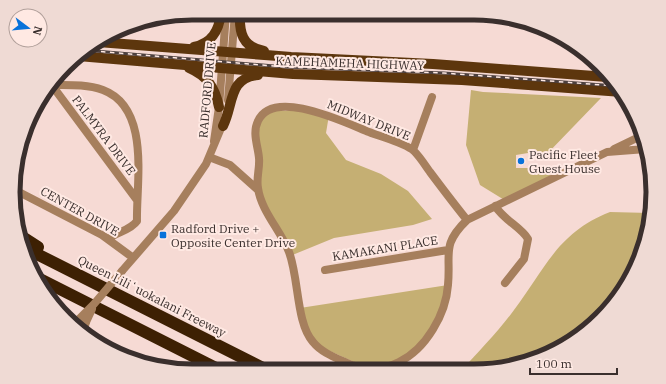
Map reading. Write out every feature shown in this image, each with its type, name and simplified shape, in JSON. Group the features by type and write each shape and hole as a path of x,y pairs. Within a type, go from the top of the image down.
{"highway":[{"path":"27,239 117,293"},
{"name":"Queen Liliʻuokalani Freeway","path":"30,250 255,364"},
{"path":"45,281 208,364"},
{"path":"47,284 73,296"}],"main road":[{"path":"188,49 205,44 214,36 220,26 221,20"},
{"path":"240,20 240,33 250,46 256,50 291,57"},
{"name":"KAMEHAMEHA HIGHWAY","path":"107,43 291,57 433,64 601,77"},
{"name":"KAMEHAMEHA HIGHWAY","path":"86,57 293,74 462,80 613,91"},
{"path":"181,64 201,73 207,79 214,89 219,107"},
{"path":"223,126 229,113 236,87 241,80 252,76 293,74"}],"street":[{"name":"RADFORD DRIVE","path":"80,322 132,257 174,211 206,164 213,145 223,126 228,102 226,69 226,20"},
{"name":"RADFORD DRIVE","path":"227,51 234,20"},
{"name":"RADFORD DRIVE","path":"213,145 226,69"},
{"path":"58,85 84,85 104,90 115,96 127,110 134,127 138,147 137,221 134,225 108,239"},
{"name":"PALMYRA DRIVE","path":"54,89 137,200"},
{"path":"413,150 432,97"},
{"name":"MIDWAY DRIVE","path":"258,190 259,160 255,133 257,124 263,113 277,107 311,111 329,115 413,150 467,220"},
{"path":"392,364 401,361 423,342 432,330 445,304 448,285 448,250 454,233 467,220 637,138"},
{"path":"606,152 641,149"},
{"path":"209,157 230,165 258,190 289,251 306,333 314,344 323,351 351,364"},
{"name":"CENTER DRIVE","path":"20,193 108,239 132,257"},
{"path":"495,206 503,218 523,232 528,239 524,259 505,283"},
{"name":"KAMAKANI PLACE","path":"325,270 448,250"}],"shaded area":[{"path":"471,90 483,92 601,98 546,155 540,151 516,155 516,168 549,168 551,179 506,201 480,185 466,145"},
{"path":"267,111 311,111 329,115 326,133 346,160 381,174 408,191 432,219 413,225 334,238 290,256 261,199 255,133"},
{"path":"610,212 645,213 643,226 633,258 617,288 596,314 570,335 540,351 508,361 485,364 467,364 508,318 554,253 577,230 592,220"},
{"path":"448,285 432,330 401,361 389,364 359,364 314,344 300,308"}],"railway":[{"path":"94,51 286,67 444,73 609,85"}],"place":[{"name":"Pacific Fleet Guest House","path":"521,161"},
{"name":"Radford Drive + Opposite Center Drive","path":"163,235"}]}
